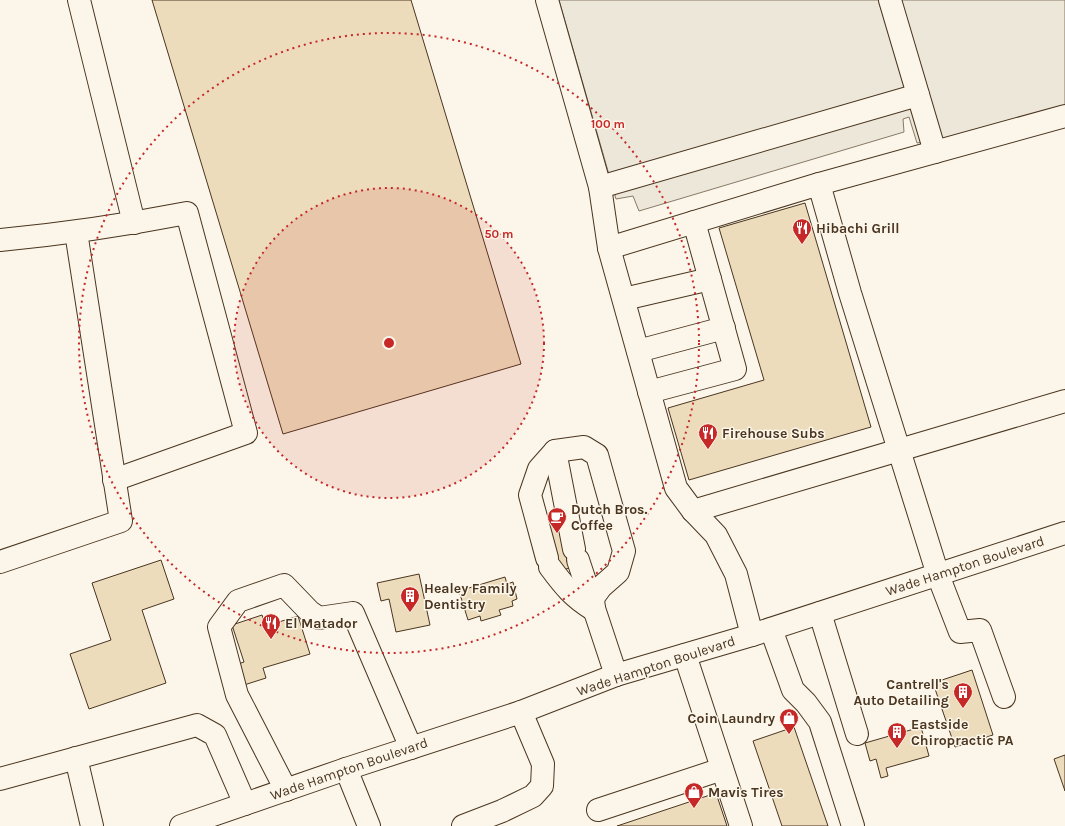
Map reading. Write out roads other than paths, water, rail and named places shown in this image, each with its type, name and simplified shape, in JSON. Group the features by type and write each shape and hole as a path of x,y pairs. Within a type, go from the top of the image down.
{"main road":[{"path":"79,0 134,223"},
{"path":"547,0 600,187 609,248 676,488 693,511 716,535 736,574 762,632 793,690 806,703 820,722 853,826"},
{"path":"890,0 935,152"},
{"path":"600,187 918,95"},
{"path":"609,248 818,184 1065,116"},
{"path":"818,184 848,287 938,575 960,632 980,630 1004,697"},
{"path":"0,240 76,232 187,213 246,433 114,480"},
{"path":"649,392 735,369 694,222"},
{"path":"0,562 121,521 76,232"},
{"path":"624,299 710,279"},
{"path":"638,352 724,328"},
{"path":"693,511 1065,401"},
{"path":"584,447 597,455 624,551 618,572 600,587 593,598 594,610 584,604 564,587 548,562 530,495 539,469 555,451 584,447"},
{"path":"555,451 576,554 616,675"},
{"name":"Wade Hampton Boulevard","path":"181,826 346,769 521,712 616,675 762,632 1065,533"},
{"path":"286,790 237,695 219,627 238,601 284,586 310,612 319,618 353,613 411,748"},
{"path":"820,613 857,734"},
{"path":"685,655 741,826"},
{"path":"463,826 502,811 533,796 542,786 543,764 521,712"},
{"path":"0,779 197,725 215,735 245,804"},
{"path":"76,758 92,826"},
{"path":"346,769 369,826"},
{"path":"598,810 722,769"}],"place":[{"name":"Hibachi Grill","path":"802,245"},
{"name":"Firehouse Subs","path":"708,450"},
{"name":"Dutch Bros. Coffee","path":"557,534"},
{"name":"Healey Family Dentistry","path":"410,613"},
{"name":"El Matador","path":"271,640"},
{"name":"Cantrell's Auto Detailing","path":"963,709"},
{"name":"Coin Laundry","path":"789,735"},
{"name":"Eastside Chiropractic PA","path":"897,749"},
{"name":"Mavis Tires","path":"694,809"}]}
